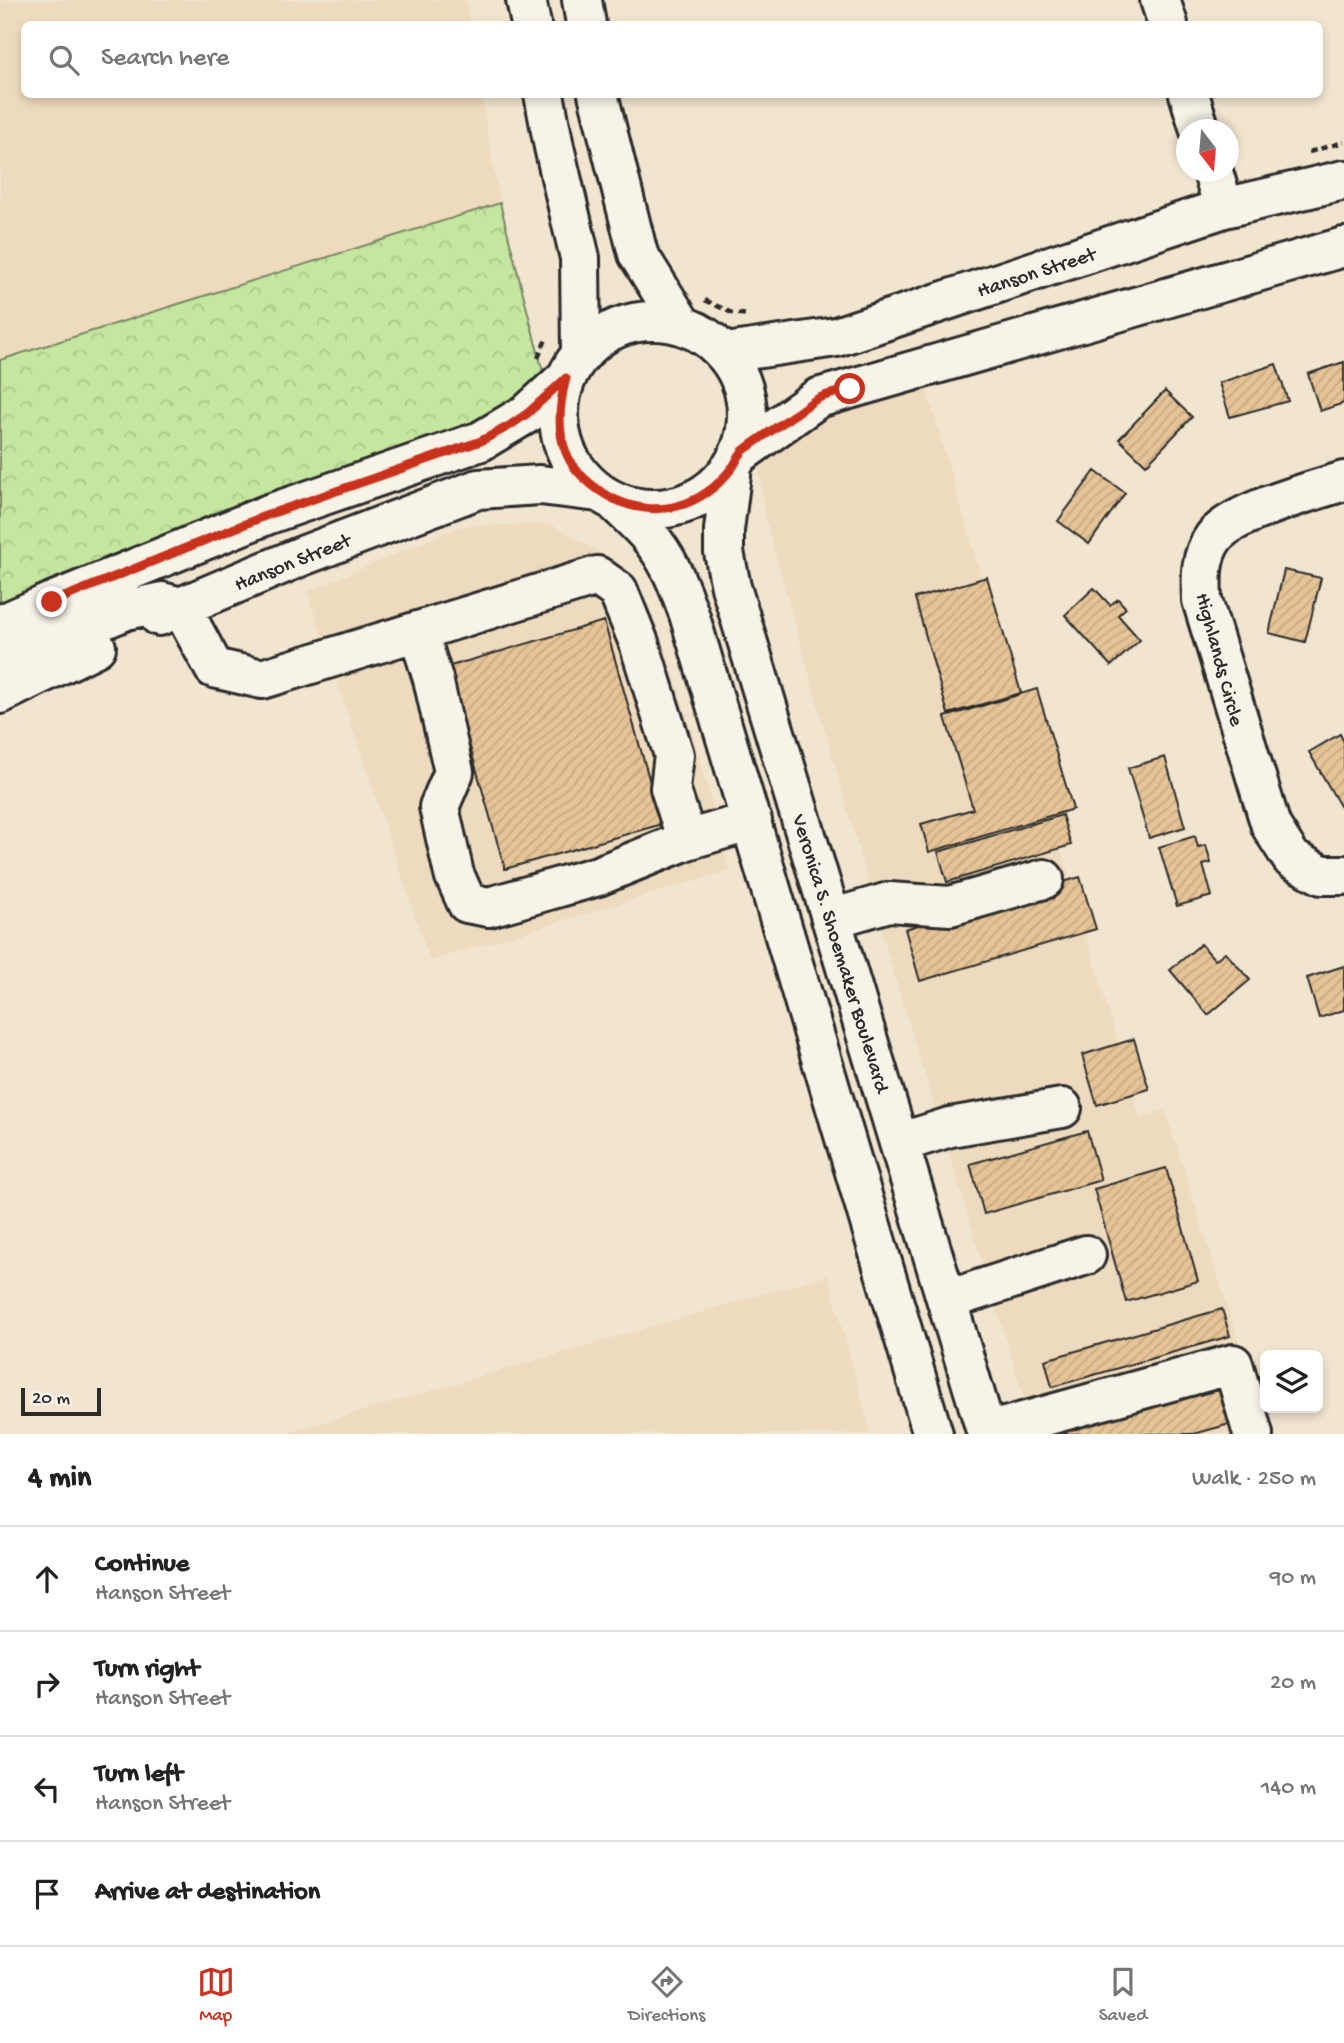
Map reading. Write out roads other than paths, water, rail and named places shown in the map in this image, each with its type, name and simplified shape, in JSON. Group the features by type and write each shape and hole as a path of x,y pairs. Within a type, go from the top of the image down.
{"street":[{"path":"526,0 530,21"},
{"path":"582,0 586,21"},
{"path":"1160,0 1167,21"},
{"path":"545,98 580,258 560,366 559,428 566,453 579,474 655,543 676,579 752,821 933,1434"},
{"path":"599,98 638,254 648,273 693,312 706,336 726,353 740,376 747,401 748,427 736,460"},
{"path":"1190,98 1197,119"},
{"name":"Hanson Street","path":"726,353 836,337 1224,208 1344,180"},
{"path":"1216,182 1224,208"},
{"name":"Hanson Street","path":"0,694 181,607 478,489 540,485 606,496 640,508 666,509 692,501 714,487 736,460 818,398 1344,247"},
{"path":"0,625 64,596 270,514 481,441 528,413 560,366 601,336 627,324 693,312"},
{"name":"Veronica S. Shoemaker Boulevard","path":"736,460 724,530 724,552 731,587 947,1300 981,1433"},
{"name":"Highlands Circle","path":"1344,481 1242,516 1214,536 1200,569 1202,600 1271,826 1292,859 1322,874 1344,875"},
{"path":"0,663 126,610 162,602 181,607 214,668 262,679 597,576 618,591 639,643 674,755 670,788 687,840"},
{"path":"418,631 433,679 453,772 439,807 454,874 467,903 489,907 598,876 687,840 752,821"},
{"path":"831,919 889,902 950,906 1044,879"},
{"path":"899,1143 950,1127 1062,1108"},
{"path":"947,1300 1086,1255"},
{"path":"885,1272 913,1282 927,1300 981,1433 1233,1364 1253,1434"}]}
